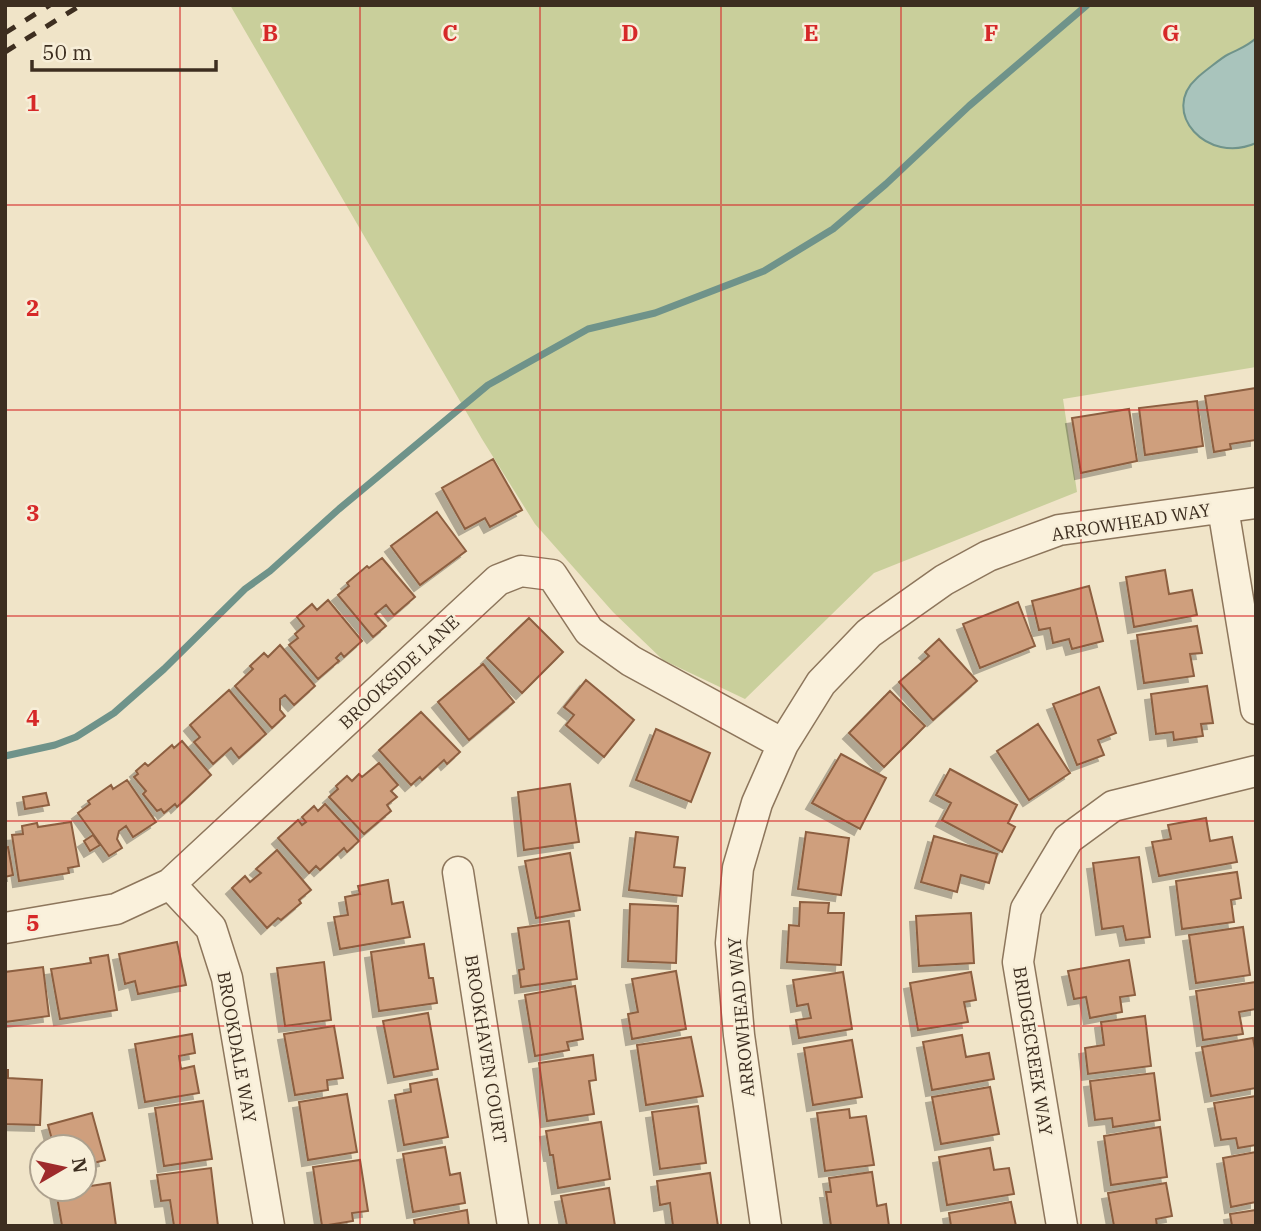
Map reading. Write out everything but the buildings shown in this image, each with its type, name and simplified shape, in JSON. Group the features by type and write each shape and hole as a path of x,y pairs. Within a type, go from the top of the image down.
{"street":[{"name":"ARROWHEAD WAY","path":"765,1226 739,1035 731,943 738,868 757,803 783,744 821,682 869,633 944,580 988,556 1059,530 1256,503"},
{"path":"1223,508 1256,709"},
{"name":"BROOKSIDE LANE","path":"5,928 116,909 170,884 498,580 520,571 552,575 589,631 631,661 783,744"},
{"name":"BRIDGECREEK WAY","path":"1062,1226 1017,962 1026,909 1068,839 1113,806 1145,796 1256,771"},
{"name":"BROOKHAVEN COURT","path":"458,872 513,1226"},
{"name":"BROOKDALE WAY","path":"170,884 211,928 227,978 269,1226"}],"green space":[{"path":"230,5 1256,5 1256,367 1063,399 1077,492 874,573 745,699 663,660 613,612 535,524 482,439"}],"water":[{"path":"1256,38 1256,143 1238,148 1221,147 1206,141 1194,132 1186,119 1183,106 1187,91 1197,78 1212,66"}],"waterway":[{"path":"5,756 55,745 76,737 114,713 164,669 245,589 270,571 339,509 488,385 588,329 655,313 764,271 833,229 886,184 969,106 1087,5"}],"railway":[{"path":"5,33 50,5"},
{"path":"5,52 81,5"}]}
